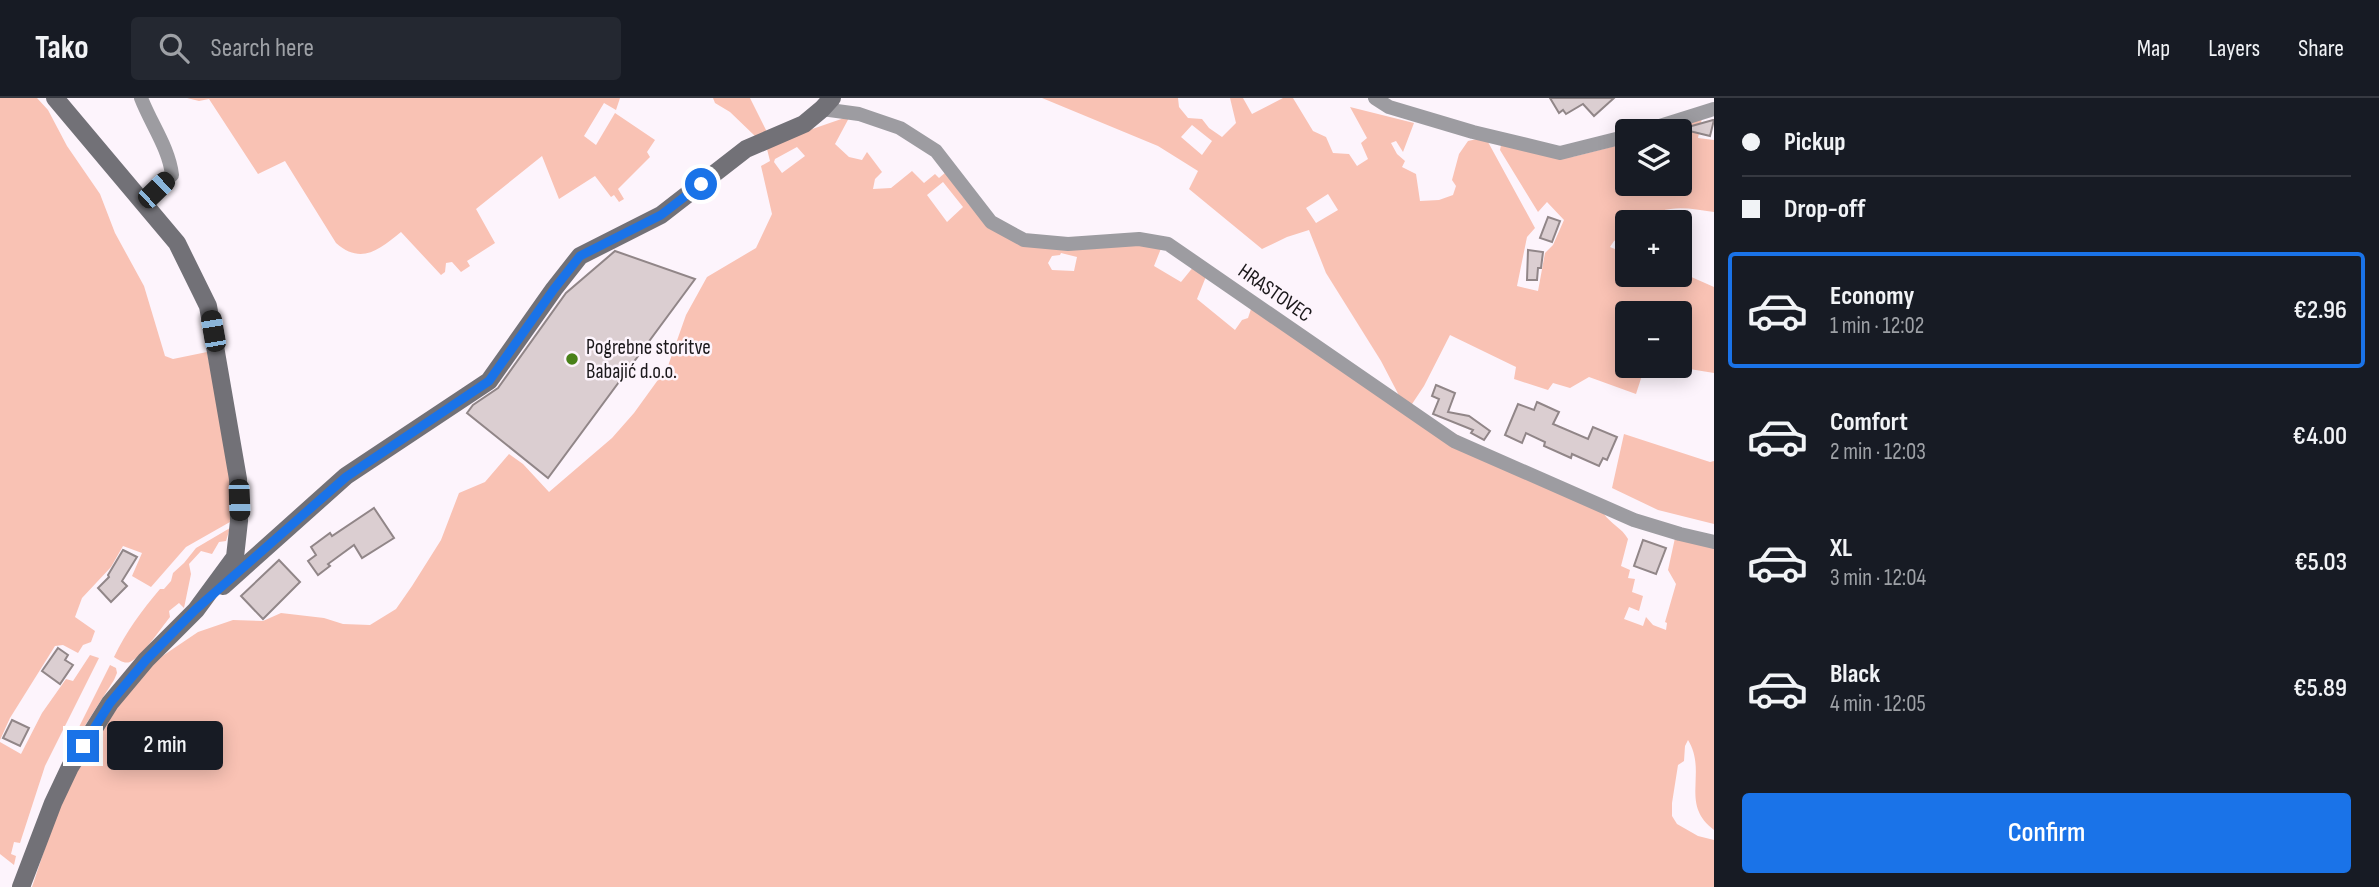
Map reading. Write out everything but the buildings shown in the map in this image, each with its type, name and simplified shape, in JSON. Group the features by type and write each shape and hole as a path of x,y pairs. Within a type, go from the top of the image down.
{"main road":[{"path":"55,98 177,243 208,306 238,479 239,521 235,557 195,610"},
{"path":"21,887 53,803 70,767 110,703 146,660 195,610 346,477 489,381 580,256 661,215 746,149 804,124 827,104"}],"street":[{"path":"141,98 170,157 172,175 142,200"},
{"path":"1375,98 1389,107 1473,132 1560,153 1615,139"},
{"name":"HRASTOVEC","path":"827,104 900,128 936,151 991,222 1024,240 1068,244 1139,239 1168,244 1454,441 1634,520 1714,542"},
{"path":"1682,119 1714,109"}],"shaded area":[{"path":"0,98 37,98 48,110 67,146 100,194 115,233 144,286 165,356 173,359 207,352 231,473 230,522 186,547 151,587 132,576 142,553 123,546 111,567 82,598 75,617 95,631 91,642 83,645 78,653 63,645 55,646 10,718 0,740"},
{"path":"187,98 620,98 616,110 604,103 584,136 596,145 615,113 655,140 647,152 650,157 618,189 624,199 619,202 614,195 611,197 595,176 559,199 542,156 476,209 495,243 467,261 470,266 461,272 452,262 446,263 445,272 441,275 401,232 370,252 362,254 345,250 336,243 285,161 258,174 209,99 199,101"},
{"path":"713,98 750,98 767,132 756,137 730,112 715,103"},
{"path":"1042,98 1178,98 1179,107 1188,118 1202,119 1222,137 1236,123 1230,98 1243,98 1252,114 1283,98 1293,98 1313,131 1326,137 1333,153 1349,154 1357,166 1368,159 1361,143 1367,138 1350,107 1414,123 1403,152 1396,141 1391,143 1405,161 1402,167 1416,174 1420,201 1439,200 1453,195 1456,186 1452,180 1459,154 1468,141 1477,139 1488,142 1535,228 1527,237 1517,286 1538,291 1545,253 1553,245 1564,220 1547,202 1538,212 1500,150 1501,145 1572,157 1615,146 1615,196 1692,196 1692,122 1702,118 1698,138 1714,140 1714,212 1676,208 1615,210 1615,240 1610,247 1615,249 1615,287 1692,287 1692,277 1714,287 1714,373 1692,369 1692,301 1615,301 1615,378 1641,378 1636,394 1589,377 1570,388 1553,383 1548,390 1514,379 1516,367 1450,335 1424,386 1410,407 1405,407 1381,361 1326,273 1309,230 1262,249 1189,189 1198,171 1158,146","holes":["1192,125 1212,141 1202,155 1181,137","1328,194 1338,210 1316,223 1306,208"]},
{"path":"850,116 835,144 849,157 862,160 867,152 882,172 875,179 873,189 891,188 912,171 924,183 935,174 939,178 946,172 969,205 986,223 1020,242 1149,243 1162,246 1154,266 1181,282 1194,266 1207,274 1197,299 1235,330 1242,320 1248,318 1252,306 1372,389 1604,514 1628,539 1621,566 1630,570 1628,578 1635,579 1632,592 1643,596 1639,611 1629,607 1624,619 1643,626 1646,617 1653,625 1666,630 1665,622 1676,584 1668,570 1675,538 1714,546 1714,830 1698,810 1696,764 1688,740 1684,761 1678,765 1672,816 1677,824 1698,836 1714,840 1714,887 32,887 72,776 113,709 155,661 198,632 233,620 263,621 281,613 324,618 343,624 370,625 396,609 412,586 441,540 459,493 485,482 509,454 523,464 549,492 612,438 668,366 686,315 707,277 756,248 772,214 761,166 770,161 766,145","holes":["797,147 805,156 782,173 774,162 775,159","943,182 963,207 947,222 927,195","1061,253 1077,257 1074,271 1052,270 1048,263 1052,256"]},
{"path":"1624,434 1710,462 1714,461 1714,524 1658,510 1612,488"},
{"path":"230,528 226,541 219,542 212,554 201,551 189,564 191,574 184,608 179,603 169,611 170,617 135,659 126,662 114,657 147,605 160,589 164,589 171,581 173,573 196,548"},
{"path":"90,655 99,658 45,766 20,843 14,842 11,854 16,856 14,865 0,854 0,742 21,754 42,713 66,679 73,681"},
{"path":"110,665 116,668 114,680 79,735 77,731"}],"place":[{"name":"Pogrebne storitve Babajić d.o.o.","path":"572,359"}],"route":[{"path":"83,746 110,703 146,660 195,610 346,477 489,381 580,256 661,215 701,184"}]}
